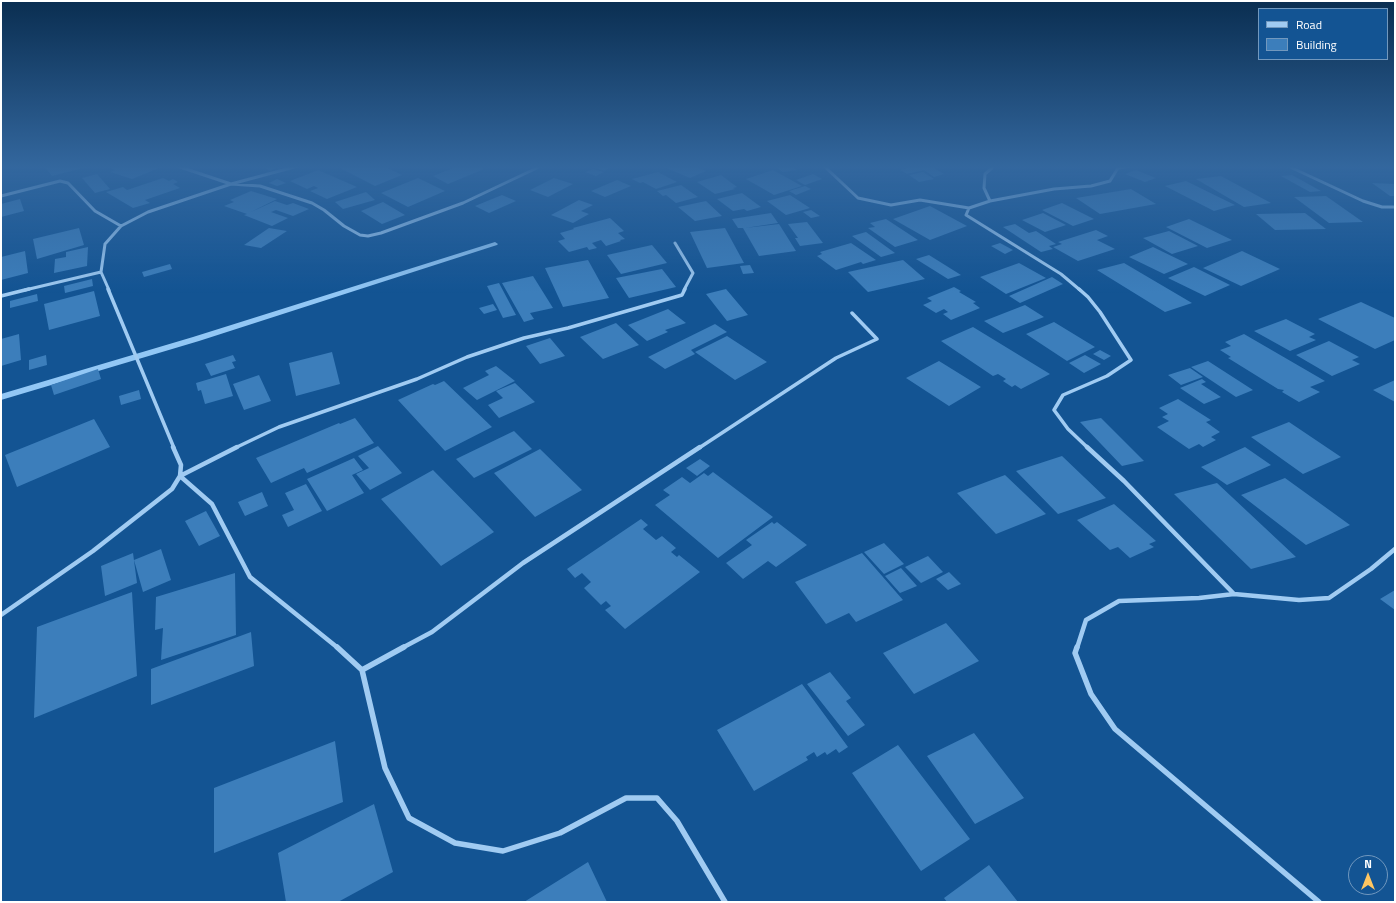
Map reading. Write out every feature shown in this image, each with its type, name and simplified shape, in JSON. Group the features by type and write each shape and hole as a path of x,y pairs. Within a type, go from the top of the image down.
{"street":[{"path":"92,208 121,226"},
{"path":"1,615 93,551 172,489 180,476 182,465 101,272 105,244 121,226 148,212 159,208"},
{"path":"319,208 344,226 360,235 368,236 381,233 451,208"},
{"path":"969,208 966,215 1061,274 1088,297 1100,312 1131,360 1107,376 1063,395 1054,410 1068,429 1124,481 1234,594"},
{"path":"180,476 217,456 280,427 418,379 467,357 524,338 582,324 682,295 693,273 675,243"},
{"path":"1,296 101,272"},
{"path":"362,670 432,632 523,563 836,358 877,339 852,313"},
{"path":"180,476 212,504 250,577 349,657 362,670 385,768 408,818 455,842 503,851 560,833 626,798 658,798 677,821 725,902"},
{"path":"1319,902 1115,729 1091,694 1075,653 1086,620 1119,601 1199,598 1234,594 1299,600 1329,598 1371,569 1395,549"}],"building":[{"path":"1,208 23,208 24,211 1,217"},
{"path":"230,208 259,208 251,212 259,208 309,209 293,216 276,210 271,212 288,218 272,226 244,215 247,214"},
{"path":"368,208 393,208 405,215 382,224 361,211"},
{"path":"479,208 500,208 489,213"},
{"path":"564,208 587,208 581,211 589,214 573,223 551,215"},
{"path":"679,208 714,208 722,216 695,221"},
{"path":"729,208 757,208 747,211 744,209 733,211"},
{"path":"777,208 810,208 786,215"},
{"path":"924,208 934,208 967,226 930,240 893,219"},
{"path":"1047,208 1072,208 1094,219 1073,226 1042,210"},
{"path":"1091,208 1133,208 1100,214"},
{"path":"1208,208 1224,208 1214,211"},
{"path":"1309,208 1343,208 1363,222 1329,223"},
{"path":"811,210 820,216 811,218 803,212"},
{"path":"771,213 778,223 745,228 779,224 796,251 759,256 743,228 738,228 732,219"},
{"path":"1043,213 1066,225 1045,232 1022,220"},
{"path":"1305,213 1326,229 1275,230 1256,214"},
{"path":"610,218 624,231 618,233 625,239 606,246 601,240 592,243 597,248 589,250 587,247 569,252 558,241 565,239 560,233"},
{"path":"886,219 918,240 895,247 868,228 875,227 870,223"},
{"path":"1189,219 1232,240 1207,248 1166,227"},
{"path":"807,222 823,243 800,246 795,238 798,238 788,224"},
{"path":"1015,224 1029,233 1036,231 1056,244 1049,246 1053,249 1041,252 1003,227"},
{"path":"79,228 84,245 37,259 33,239"},
{"path":"269,228 287,231 261,248 244,245"},
{"path":"725,228 744,263 707,268 690,232"},
{"path":"1096,230 1108,236 1097,240 1115,249 1078,261 1053,247 1062,244 1058,242"},
{"path":"1169,231 1198,246 1172,254 1143,238"},
{"path":"866,232 895,253 881,257 852,236"},
{"path":"851,243 876,260 863,264 861,262 836,270 817,256 822,254 820,252"},
{"path":"1000,243 1013,250 1005,254 991,246"},
{"path":"652,245 667,263 621,274 607,255"},
{"path":"88,247 87,266 54,273 55,259 66,257 66,252"},
{"path":"1153,247 1188,264 1164,274 1129,257"},
{"path":"25,251 28,273 1,280 1,257"},
{"path":"1242,251 1280,269 1241,286 1203,268"},
{"path":"929,255 961,275 948,279 916,259"},
{"path":"588,260 609,298 563,307 545,268"},
{"path":"903,260 925,279 868,292 848,272"},
{"path":"1019,263 1046,278 1006,294 980,277"},
{"path":"1124,263 1192,303 1165,312 1097,270"},
{"path":"170,264 172,269 144,277 142,272"},
{"path":"750,265 754,273 743,274 740,266"},
{"path":"1194,267 1230,285 1205,296 1168,278"},
{"path":"662,269 676,287 629,298 616,278"},
{"path":"533,276 553,308 530,313 534,319 524,322 502,283"},
{"path":"1052,277 1063,284 1020,303 1009,296"},
{"path":"92,279 93,286 65,293 64,286"},
{"path":"499,283 516,315 503,318 487,286"},
{"path":"954,287 961,291 959,292 976,302 973,303 980,308 951,320 943,314 948,312 944,309 936,313 923,305 932,301 927,298"},
{"path":"726,289 748,315 727,321 706,294"},
{"path":"94,291 100,316 49,330 44,304"},
{"path":"37,294 38,301 10,308 10,301"},
{"path":"1361,302 1395,318 1395,340 1375,349 1318,319"},
{"path":"493,304 497,310 484,314 479,308"},
{"path":"1025,305 1044,317 1003,333 984,321"},
{"path":"668,309 686,323 665,330 668,332 647,341 628,325"},
{"path":"1286,319 1315,334 1309,337 1316,340 1290,351 1254,331"},
{"path":"1054,322 1095,347 1067,361 1026,334"},
{"path":"616,323 639,345 603,359 580,337"},
{"path":"715,324 727,332 691,350 695,354 665,369 648,357"},
{"path":"973,327 1050,374 1021,389 1015,385 1012,387 1003,381 1006,379 998,374 993,376 941,341"},
{"path":"19,334 21,360 1,366 1,339"},
{"path":"1244,334 1325,381 1310,387 1320,392 1299,402 1282,392 1284,390 1278,389 1228,358 1231,357 1220,350 1231,346 1225,342"},
{"path":"727,336 767,362 735,380 695,352"},
{"path":"550,338 565,356 540,364 526,346"},
{"path":"1329,341 1359,357 1352,360 1360,364 1332,376 1296,355"},
{"path":"1100,350 1111,356 1104,360 1093,354"},
{"path":"332,352 340,384 296,396 289,363"},
{"path":"46,355 47,365 29,370 29,360"},
{"path":"233,355 236,361 232,362 235,368 211,376 205,364"},
{"path":"1085,355 1101,364 1084,373 1069,363"},
{"path":"939,361 981,387 949,406 906,378"},
{"path":"1208,361 1253,390 1236,397 1191,367"},
{"path":"496,366 515,381 477,400 463,388 489,375 485,371"},
{"path":"1190,368 1203,377 1181,385 1168,375"},
{"path":"98,369 101,379 54,395 51,385"},
{"path":"226,374 233,396 205,404 201,390 198,391 196,383"},
{"path":"259,375 271,401 244,410 233,384"},
{"path":"1202,379 1206,382 1201,384 1221,397 1204,404 1180,388"},
{"path":"1395,380 1395,402 1373,390"},
{"path":"444,381 492,427 445,451 398,400 433,384 435,385"},
{"path":"515,383 535,402 499,418 488,405 503,398 496,391"},
{"path":"139,390 141,399 121,405 119,396"},
{"path":"1178,399 1211,420 1206,422 1220,432 1211,437 1216,440 1203,447 1199,444 1189,449 1157,427 1169,421 1162,417 1168,414 1159,408"},
{"path":"355,418 374,443 307,473 304,468 271,483 256,458 339,423 340,424"},
{"path":"1101,418 1144,461 1122,466 1080,422"},
{"path":"94,419 110,447 17,487 5,455"},
{"path":"1289,422 1341,457 1303,474 1251,437"},
{"path":"514,431 532,449 474,478 456,459"},
{"path":"378,446 402,473 370,490 356,474 369,468 358,456"},
{"path":"1245,447 1271,465 1227,485 1201,467"},
{"path":"540,449 582,490 535,517 494,473"},
{"path":"1062,456 1106,498 1058,514 1016,471"},
{"path":"354,458 363,470 352,475 364,493 327,511 307,479"},
{"path":"700,459 710,466 697,476 686,468"},
{"path":"433,470 494,532 441,566 381,499"},
{"path":"713,472 773,517 718,558 655,505 670,495 663,490 682,477 690,483 704,473 708,476"},
{"path":"1005,475 1046,514 996,534 957,493"},
{"path":"1285,478 1350,525 1306,545 1241,495"},
{"path":"1217,483 1296,557 1251,569 1174,494"},
{"path":"306,484 322,511 288,527 282,515 294,510 285,493"},
{"path":"262,492 268,506 245,516 238,502"},
{"path":"1114,504 1156,541 1149,544 1154,547 1130,558 1118,547 1110,550 1077,520"},
{"path":"206,511 220,536 199,546 185,521"},
{"path":"641,519 648,525 643,529 656,540 662,536 676,548 671,552 677,557 679,555 700,572 625,629 605,610 611,606 606,601 601,605 584,588 591,582 582,573 575,578 567,569"},
{"path":"772,522 774,524 777,522 807,545 776,567 768,561 743,579 726,563 752,545 746,540"},
{"path":"884,543 904,564 884,574 864,552"},
{"path":"161,549 171,580 143,592 134,560"},
{"path":"133,553 137,583 105,596 101,566"},
{"path":"862,553 903,600 856,622 849,613 826,624 795,582"},
{"path":"928,556 943,572 921,583 905,567"},
{"path":"901,568 917,586 900,593 885,576"},
{"path":"949,572 961,584 948,590 936,579"},
{"path":"235,573 236,635 161,660 163,628 155,630 156,597"},
{"path":"1395,590 1395,610 1380,599"},
{"path":"132,592 137,676 34,718 37,627"},
{"path":"946,623 979,661 914,694 883,653"},
{"path":"251,632 254,666 151,705 151,669"},
{"path":"830,672 851,698 846,701 865,725 848,736 807,684"},
{"path":"802,684 848,747 839,753 836,749 827,755 825,752 817,757 814,752 806,757 808,760 754,791 717,730"},
{"path":"974,733 1024,798 975,824 927,756"},
{"path":"335,741 343,802 214,853 214,788"},
{"path":"898,745 970,839 921,871 852,773"},
{"path":"374,804 393,872 338,902 286,902 278,853"},
{"path":"588,862 607,902 524,902"},
{"path":"989,865 1018,902 947,902 944,898"}],"waterway":[{"path":"1,397 196,339 495,244"}]}
